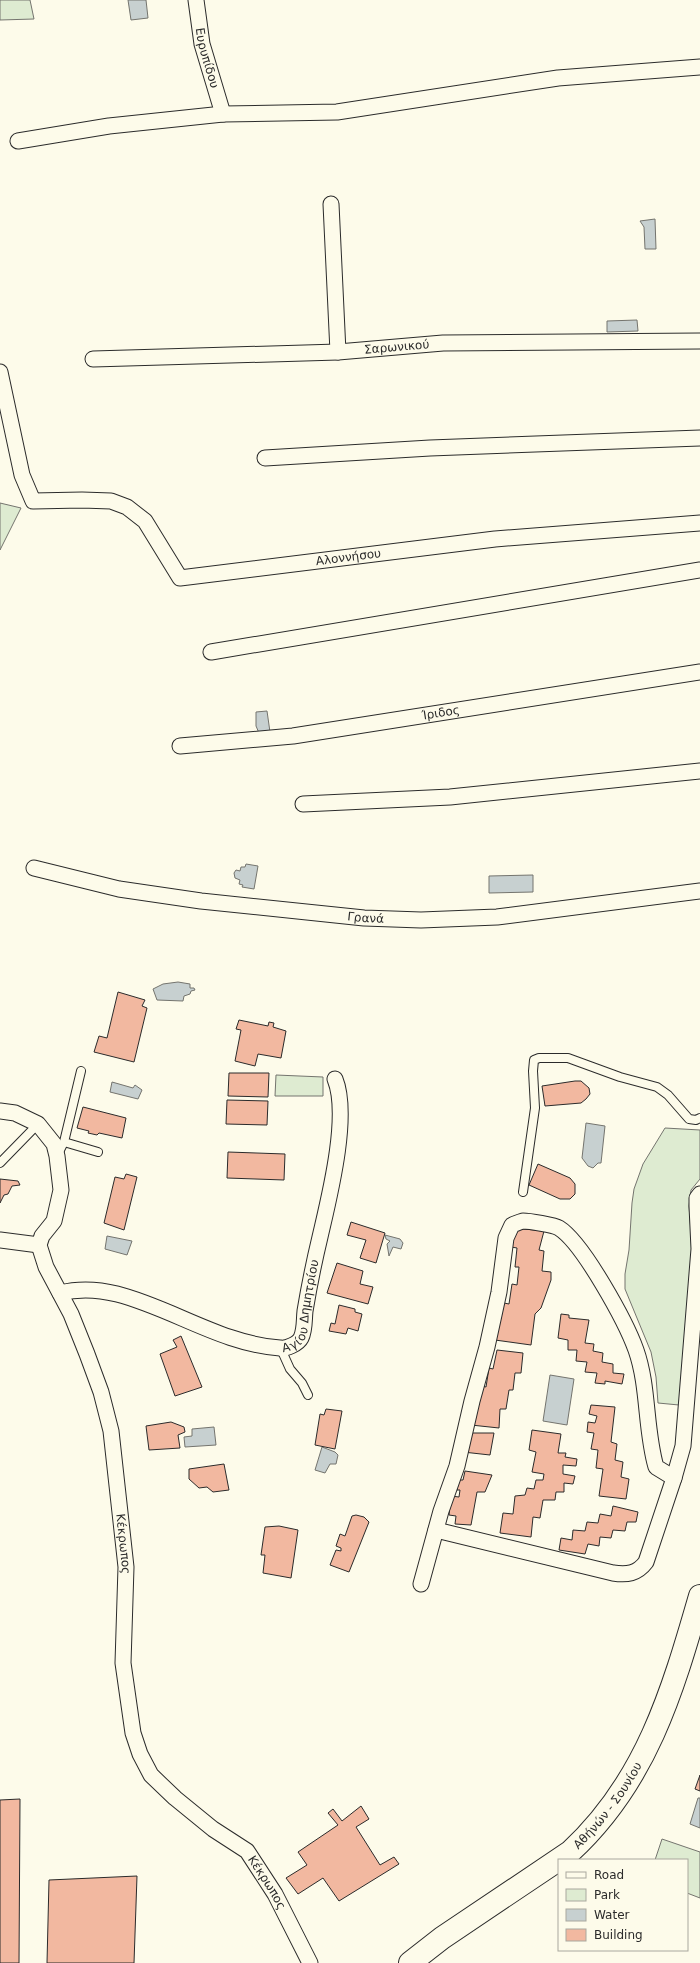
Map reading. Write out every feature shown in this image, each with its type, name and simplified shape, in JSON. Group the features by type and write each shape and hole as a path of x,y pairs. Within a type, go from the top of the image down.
{"main road":[{"name":"Αθήνών - Σουνίου","path":"560,1859 570,1852 588,1835 615,1803 653,1737 686,1644 700,1596"},
{"name":"Αθήνών - Σουνίου","path":"410,1963 442,1938 558,1860"}],"street":[{"name":"Ευρυπίδου","path":"196,0 202,44 223,114"},
{"path":"18,141 109,126 223,114 337,112 558,78 700,68"},
{"path":"331,204 338,352"},
{"name":"Σαρωνικού","path":"93,359 338,352 443,343 700,340"},
{"name":"Αλοννήσου","path":"0,372 22,475 33,502 82,500 111,501 127,507 145,521 180,578 495,540 700,523"},
{"path":"265,458 430,448 700,438"},
{"path":"211,652 700,570"},
{"name":"Ίριδος","path":"180,746 293,736 700,672"},
{"path":"303,804 450,797 700,771"},
{"name":"Γρανά","path":"34,868 119,889 194,900 348,916 421,920 497,917 700,891"},
{"name":"Αγίου Δημητρίου","path":"60,1293 89,1288 115,1293 142,1301 233,1339 281,1349 292,1346 300,1339 304,1327 316,1256 339,1146 340,1090 335,1079"},
{"path":"0,1111 15,1113 38,1124 54,1144 61,1190 54,1222 42,1236 39,1245 0,1240"},
{"path":"436,1530 613,1573 630,1573 640,1570 646,1562 683,1446 699,1249 697,1198 700,1194"},
{"path":"421,1584 436,1530 457,1466 472,1401 487,1347 499,1292 506,1238 512,1225 524,1221 558,1227 570,1237 617,1308 636,1350 644,1389 651,1449 656,1467 674,1478"},
{"name":"Κέκρωπος","path":"39,1245 46,1267 71,1314 101,1392 111,1431 126,1567 123,1662 133,1733 140,1754 151,1775 175,1798 213,1829 247,1851 275,1894 310,1963"}],"lane":[{"path":"523,1192 535,1108 533,1071 534,1060 539,1058 568,1058 620,1077 657,1087 668,1095 689,1120 696,1120 700,1118"},
{"path":"57,1156 64,1142 81,1071"},
{"path":"0,1163 38,1124"},
{"path":"64,1142 98,1152"},
{"path":"281,1349 290,1368 302,1383 308,1395"}],"green space":[{"path":"0,0 30,0 34,19 0,20"},
{"path":"0,503 21,508 0,550"},
{"path":"276,1075 323,1077 323,1096 275,1096"},
{"path":"665,1128 700,1130 700,1179 691,1190 689,1206 693,1257 679,1405 658,1403 656,1377 651,1352 625,1289 625,1274 629,1250 634,1189 643,1164"},
{"path":"662,1839 700,1852 700,1898 688,1893 688,1859 655,1859"}],"water":[{"path":"128,0 146,0 148,18 131,20"},
{"path":"655,219 656,249 645,249 644,227 640,221"},
{"path":"637,320 638,331 607,332 607,321"},
{"path":"267,711 270,732 259,733 256,726 256,712"},
{"path":"246,864 258,866 254,889 242,887 243,885 239,884 240,880 235,878 234,873 236,870 240,871 241,867 245,867"},
{"path":"533,875 533,892 489,893 489,876"},
{"path":"178,982 190,984 190,988 194,988 195,990 184,996 183,1001 157,1000 153,989 163,984"},
{"path":"112,1082 133,1088 135,1085 142,1090 138,1099 110,1092"},
{"path":"586,1123 605,1126 601,1163 598,1163 593,1168 588,1166 582,1158"},
{"path":"385,1235 400,1239 403,1243 401,1249 393,1247 389,1256 387,1244 390,1241 386,1239"},
{"path":"107,1236 132,1241 127,1255 105,1249"},
{"path":"550,1375 574,1379 567,1425 543,1421"},
{"path":"214,1427 216,1445 185,1447 184,1437 192,1436 192,1429"},
{"path":"322,1447 335,1452 338,1455 336,1464 330,1464 325,1473 315,1470"},
{"path":"698,1798 700,1798 700,1828 690,1824"}],"building":[{"path":"118,992 145,1000 142,1006 147,1008 134,1062 94,1052 99,1036 107,1038"},
{"path":"239,1020 268,1026 269,1022 274,1023 273,1027 286,1031 281,1058 258,1054 255,1066 235,1061 241,1030 236,1029"},
{"path":"229,1073 269,1073 268,1097 228,1096"},
{"path":"581,1081 589,1088 590,1094 586,1099 581,1103 545,1106 542,1086"},
{"path":"227,1100 268,1101 267,1125 226,1124"},
{"path":"83,1107 126,1118 122,1138 99,1133 97,1135 88,1133 89,1131 77,1128"},
{"path":"228,1152 285,1154 284,1180 227,1178"},
{"path":"538,1164 570,1178 575,1184 575,1194 570,1199 560,1199 529,1185"},
{"path":"126,1174 137,1177 124,1230 104,1223 115,1177 124,1179"},
{"path":"0,1179 18,1181 20,1185 12,1186 8,1194 4,1195 0,1203"},
{"path":"351,1222 385,1233 376,1263 360,1258 366,1240 347,1235"},
{"path":"514,1228 544,1231 539,1250 544,1251 542,1271 551,1272 551,1280 541,1308 535,1314 531,1345 495,1340 496,1322 500,1322 504,1303 509,1304 512,1284 517,1285 519,1267 515,1267 517,1248 511,1247"},
{"path":"337,1263 363,1271 360,1284 373,1287 368,1304 327,1293"},
{"path":"339,1305 355,1309 355,1312 362,1314 358,1331 348,1328 346,1334 329,1331 331,1323 335,1324"},
{"path":"561,1314 569,1315 569,1318 589,1320 585,1343 594,1344 593,1351 603,1353 602,1362 613,1364 613,1373 624,1374 622,1384 605,1381 605,1384 595,1383 597,1373 585,1372 587,1362 576,1361 577,1350 568,1350 568,1340 558,1338"},
{"path":"181,1336 202,1387 175,1396 160,1354 177,1347 173,1340"},
{"path":"497,1350 523,1353 521,1373 515,1373 513,1390 509,1390 506,1409 500,1409 499,1428 471,1425 474,1405 479,1405 482,1386 486,1387 489,1368 493,1369"},
{"path":"591,1405 615,1407 611,1442 617,1444 615,1460 623,1462 621,1477 629,1479 626,1499 599,1496 603,1469 596,1468 598,1450 591,1449 594,1433 587,1432 588,1422 595,1423 597,1416 589,1414"},
{"path":"326,1409 342,1411 335,1449 315,1445 320,1414 324,1415"},
{"path":"171,1422 184,1427 185,1432 178,1435 180,1448 149,1450 146,1426"},
{"path":"532,1430 561,1434 558,1453 566,1453 565,1457 577,1459 576,1466 563,1465 563,1474 575,1476 573,1484 564,1483 564,1492 556,1492 555,1500 543,1500 540,1518 533,1517 531,1537 500,1533 503,1513 513,1514 515,1496 525,1495 527,1488 534,1489 536,1480 543,1480 544,1474 532,1472 536,1452 529,1450"},
{"path":"466,1433 494,1433 490,1455 463,1452"},
{"path":"224,1464 229,1490 213,1492 207,1487 199,1488 189,1479 189,1469"},
{"path":"465,1471 492,1475 485,1492 477,1492 471,1525 455,1524 456,1516 449,1515 451,1496 459,1497 460,1490 457,1490 459,1480 463,1480"},
{"path":"613,1506 638,1512 636,1522 627,1522 625,1531 613,1530 611,1538 600,1537 599,1546 588,1544 585,1554 559,1550 561,1538 572,1540 573,1530 585,1531 587,1522 598,1523 600,1514 611,1516"},
{"path":"356,1515 364,1517 369,1522 349,1572 330,1565 336,1550 341,1551 341,1548 336,1546 340,1534 345,1536 352,1516"},
{"path":"279,1526 298,1530 291,1578 263,1573 265,1555 261,1555 265,1527"},
{"path":"700,1775 700,1791 695,1789"},
{"path":"20,1799 19,1963 0,1963 0,1800"},
{"path":"361,1806 369,1819 356,1827 380,1865 394,1857 399,1864 339,1901 323,1878 298,1894 286,1878 307,1865 298,1852 338,1825 328,1813 333,1809 342,1821"},
{"path":"137,1876 134,1963 47,1963 49,1880"}]}
